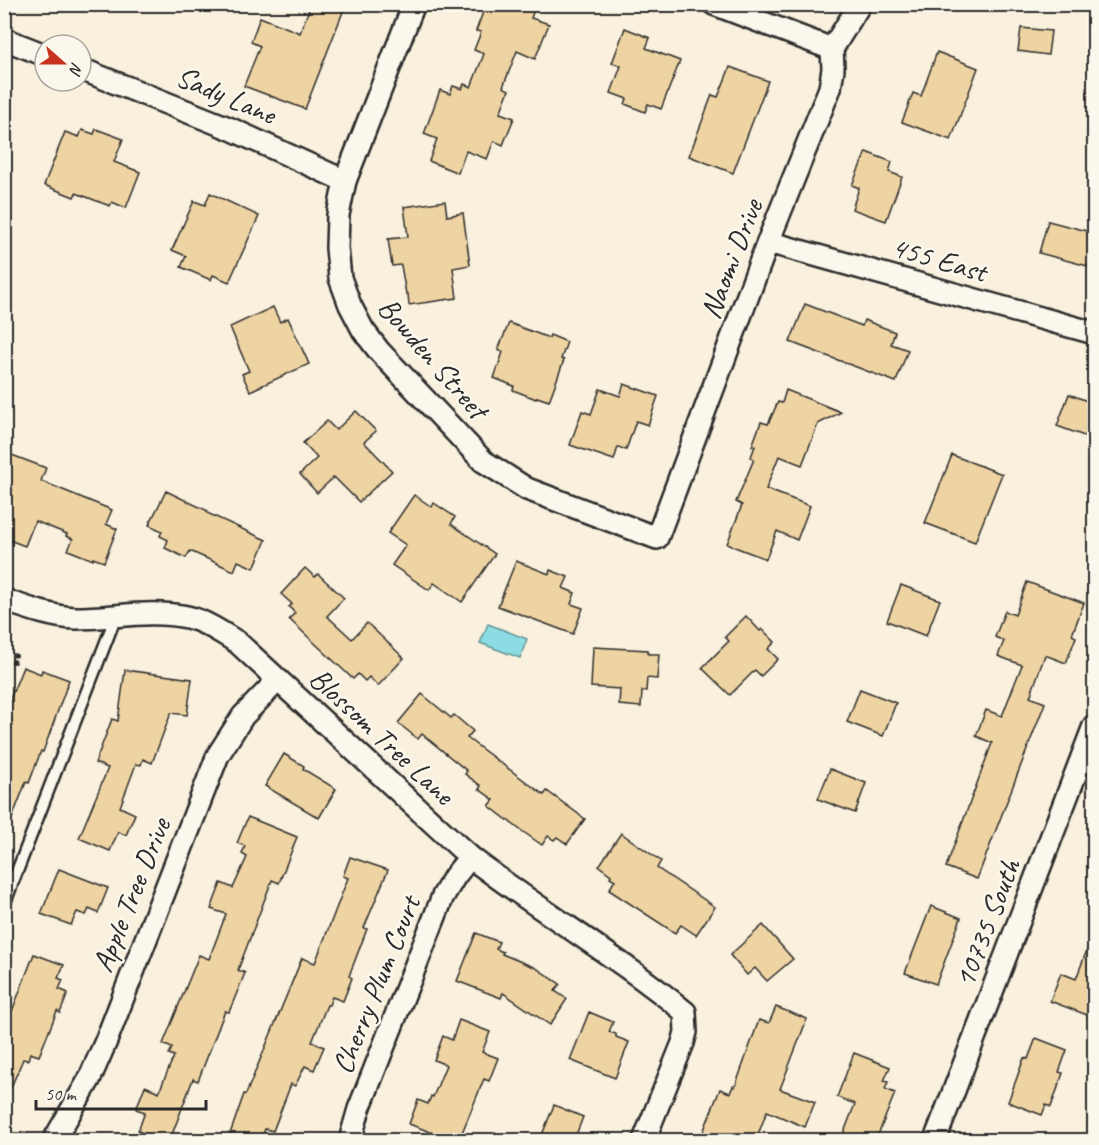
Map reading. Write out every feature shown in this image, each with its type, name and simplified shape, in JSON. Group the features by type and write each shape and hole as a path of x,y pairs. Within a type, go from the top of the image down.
{"street":[{"name":"Bowden Street","path":"414,4 345,181 338,215 337,248 340,278 350,305 363,330 379,351 483,461 527,489 657,538"},
{"path":"714,4 832,49 860,4"},
{"path":"4,39 33,50"},
{"name":"Naomi Drive","path":"657,538 768,242 830,88 833,69 832,49"},
{"name":"Sady Lane","path":"93,74 231,129 345,181"},
{"name":"455 East","path":"768,242 1095,333"},
{"name":"Blossom Tree Lane","path":"4,600 74,618 162,614 189,617 214,628 237,642 470,857 686,1012 687,1022 683,1043 644,1140"},
{"name":"Apple Tree Drive","path":"54,1140 89,1080 106,1041 218,755 243,716 277,681"},
{"name":"10735 South","path":"935,1140 1095,726"},
{"name":"Cherry Plum Court","path":"350,1140 359,1109 443,896 470,857"}],"lane":[{"path":"4,905 116,616"}],"path":[{"path":"4,652 16,656 15,662 4,658"}],"water":[{"path":"488,624 527,639 520,658 480,643"}],"building":[{"path":"311,4 346,4 305,109 244,86 260,46 251,42 260,17 300,33"},
{"path":"486,4 536,4 531,18 549,24 535,59 517,51 503,87 509,90 500,113 514,118 503,145 494,141 487,159 466,151 458,173 429,161 437,139 424,134 440,90 450,94 453,86 462,89 464,84 471,87 484,54 474,50 481,32 476,31"},
{"path":"625,28 650,38 646,48 680,61 661,109 648,104 645,112 625,104 627,99 611,93 621,66 612,63"},
{"path":"1021,28 1051,31 1048,55 1018,51"},
{"path":"937,52 978,68 951,140 902,122 913,93 921,96"},
{"path":"730,67 768,81 733,173 689,156 712,95 718,97"},
{"path":"96,129 123,139 114,162 140,172 126,208 112,202 110,206 76,193 74,197 44,185 65,132 79,137 82,130 94,134"},
{"path":"866,152 892,162 889,172 902,177 886,221 852,209 859,188 852,185"},
{"path":"210,193 259,216 229,282 213,275 211,280 181,267 186,256 172,250 194,201 205,205"},
{"path":"445,201 447,216 463,213 470,265 453,268 457,298 409,305 401,265 392,266 388,239 408,237 404,207"},
{"path":"1048,221 1095,233 1095,268 1039,253"},
{"path":"805,304 862,326 864,320 895,332 891,344 908,350 896,382 790,342"},
{"path":"273,307 280,322 288,318 309,364 250,391 242,374 249,371 230,327"},
{"path":"509,323 549,338 550,335 567,342 561,359 564,360 549,401 537,397 536,399 513,390 514,386 494,378 503,352 498,350"},
{"path":"624,384 658,396 648,425 636,421 626,450 618,447 614,460 570,445 582,411 591,414 600,389 620,396"},
{"path":"786,390 841,412 818,424 802,465 779,456 766,489 810,506 797,540 777,531 766,559 727,544 742,505 736,502 754,459 751,457 755,446 752,446 761,422 768,424 778,402 782,403"},
{"path":"1069,394 1095,404 1095,440 1057,426"},
{"path":"356,411 376,431 364,442 392,471 359,502 334,477 317,493 300,474 317,458 303,443 327,421 336,430"},
{"path":"4,452 46,468 41,481 112,510 106,524 117,529 104,562 68,550 73,539 66,536 67,534 35,521 25,546 4,538"},
{"path":"952,455 1002,474 975,542 925,523"},
{"path":"166,491 266,540 254,568 238,561 234,571 190,551 186,558 165,548 168,540 160,536 162,531 149,525"},
{"path":"414,495 432,507 434,503 455,517 451,524 495,554 462,602 434,583 429,590 392,565 406,545 388,533"},
{"path":"516,561 549,574 550,570 568,577 563,588 575,593 571,604 583,608 573,634 498,606"},
{"path":"305,568 315,577 318,574 344,598 327,616 352,639 367,623 404,658 378,686 369,677 365,681 358,674 353,679 289,619 295,613 289,607 292,604 281,594"},
{"path":"1027,582 1084,603 1072,635 1076,637 1066,663 1045,655 1030,697 1045,703 977,879 946,867 992,743 976,736 986,710 1002,716 1022,665 998,656 1004,641 995,637 1005,611 1015,615"},
{"path":"901,585 940,600 926,636 887,621"},
{"path":"746,616 760,631 762,629 775,642 768,649 778,659 761,676 755,670 730,695 702,668 729,641 725,637"},
{"path":"593,647 648,650 648,654 659,654 657,679 647,678 646,691 642,691 641,707 619,705 620,689 591,687"},
{"path":"23,667 41,674 42,670 69,680 43,752 41,751 29,783 26,782 6,834 4,714"},
{"path":"125,670 192,679 187,715 171,713 152,763 143,759 141,765 136,764 120,807 135,814 126,835 118,832 110,851 79,838 108,768 95,763 112,719 118,721"},
{"path":"860,689 896,703 883,736 847,722"},
{"path":"422,694 451,718 454,715 473,731 467,738 544,795 547,791 585,819 567,844 557,837 554,840 548,836 542,845 519,829 489,806 494,800 479,789 481,786 465,774 467,771 422,734 418,739 398,723"},
{"path":"284,754 304,766 303,769 336,789 319,818 265,786"},
{"path":"830,769 866,783 855,813 818,799"},
{"path":"248,817 297,837 279,883 272,880 238,970 245,973 229,1012 225,1011 198,1081 193,1079 170,1140 162,1140 138,1131 145,1112 136,1109 145,1086 159,1092 174,1056 169,1054 172,1048 163,1044 199,955 209,959 226,914 211,909 221,883 233,888 247,857 242,854 245,846 237,843"},
{"path":"621,833 661,861 657,868 715,907 696,935 681,925 675,933 609,890 615,880 599,866"},
{"path":"350,857 388,870 364,928 367,929 349,976 352,978 343,1001 332,997 312,1042 324,1047 314,1070 305,1066 295,1086 291,1084 273,1131 265,1129 261,1140 249,1140 230,1134 244,1094 246,1094 302,958 315,963 348,878 343,876"},
{"path":"59,869 108,888 98,913 89,909 86,915 77,912 71,925 41,914"},
{"path":"931,906 961,918 936,984 905,973"},
{"path":"763,925 793,959 767,981 755,968 747,975 730,955"},
{"path":"476,933 499,942 496,949 503,952 502,954 536,968 560,984 555,991 567,999 550,1025 503,993 501,998 457,981"},
{"path":"1093,934 1095,934 1095,1018 1050,1001 1061,973 1076,979"},
{"path":"34,954 64,965 58,978 63,980 59,989 68,993 60,1013 57,1011 39,1056 30,1053 28,1060 23,1059 4,1104 4,1017 9,1019"},
{"path":"776,1007 807,1019 780,1089 815,1102 805,1127 767,1111 756,1140 700,1140 720,1089 730,1093 733,1086 735,1087 759,1020 769,1023"},
{"path":"589,1012 613,1022 609,1032 629,1042 615,1078 570,1060"},
{"path":"459,1020 490,1032 482,1052 498,1058 489,1081 484,1079 459,1140 452,1140 409,1124 418,1100 428,1104 431,1096 433,1097 446,1065 434,1060 443,1036 452,1040"},
{"path":"1036,1038 1067,1050 1059,1072 1063,1073 1051,1107 1046,1105 1042,1115 1008,1102 1024,1058 1028,1059"},
{"path":"854,1053 890,1067 884,1081 888,1082 885,1089 895,1093 876,1140 841,1140 855,1104 837,1097"},
{"path":"554,1105 583,1117 574,1140 540,1140"}]}
